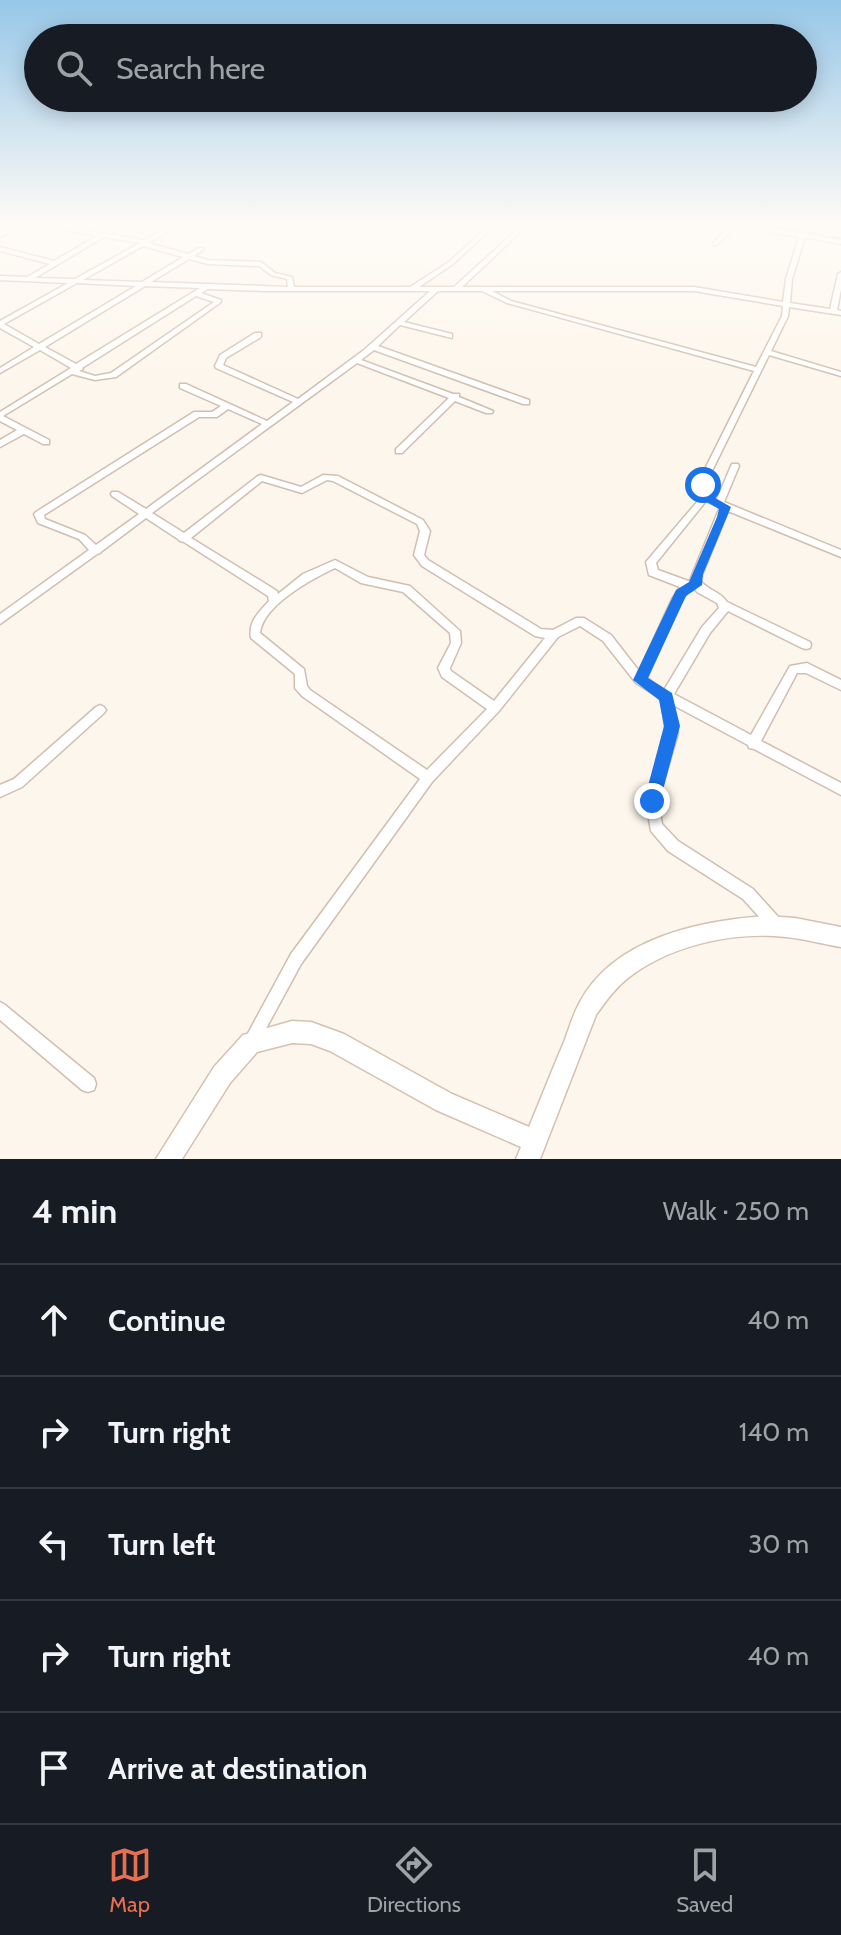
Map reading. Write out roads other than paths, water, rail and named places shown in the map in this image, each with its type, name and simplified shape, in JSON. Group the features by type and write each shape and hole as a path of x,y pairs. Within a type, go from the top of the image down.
{"street":[{"path":"31,279 291,289 694,289 837,312 840,279"},
{"path":"0,324 80,279"},
{"path":"0,371 150,279"},
{"path":"290,279 291,289"},
{"path":"409,290 426,279"},
{"path":"455,290 467,279"},
{"path":"792,279 785,316 706,475 704,497 651,562 653,572 692,586 806,645"},
{"path":"0,417 207,287"},
{"path":"0,620 356,360 435,290"},
{"path":"484,290 509,302 759,370"},
{"path":"0,324 95,378 113,375 219,301 196,294"},
{"path":"400,323 449,336"},
{"path":"258,335 223,357 219,366 299,402"},
{"path":"373,347 526,402"},
{"path":"767,352 841,374"},
{"path":"356,360 489,411"},
{"path":"183,386 268,424"},
{"path":"399,451 456,396"},
{"path":"97,551 82,537 41,521 39,514 197,414 214,415 227,406"},
{"path":"0,417 46,442"},
{"path":"0,444 24,430"},
{"path":"640,680 677,599 692,586 735,466"},
{"path":"183,539 261,478 302,490 326,477 335,478 420,522 425,531 419,555 425,563 539,633 554,634"},
{"path":"115,494 273,594 274,602"},
{"path":"704,497 841,554"},
{"path":"428,778 301,688 300,672 255,635 256,623 274,602 307,577 335,564 365,580 406,589 455,631 456,643 444,668 446,674 495,708"},
{"path":"724,605 666,697 672,733 652,801 656,827 673,846 748,894 778,926"},
{"path":"168,1159 222,1075 251,1043 296,959 428,778 495,708 554,634 572,623 587,623 607,638 640,680 666,697 841,789"},
{"path":"753,744 794,669 807,668 841,685"},
{"path":"0,791 18,783 100,710"},
{"path":"251,1043 292,1032 311,1033 362,1055 530,1149 588,1008 599,988 614,974 642,955 696,936 778,926 841,937"},
{"path":"0,1010 88,1084"}]}
